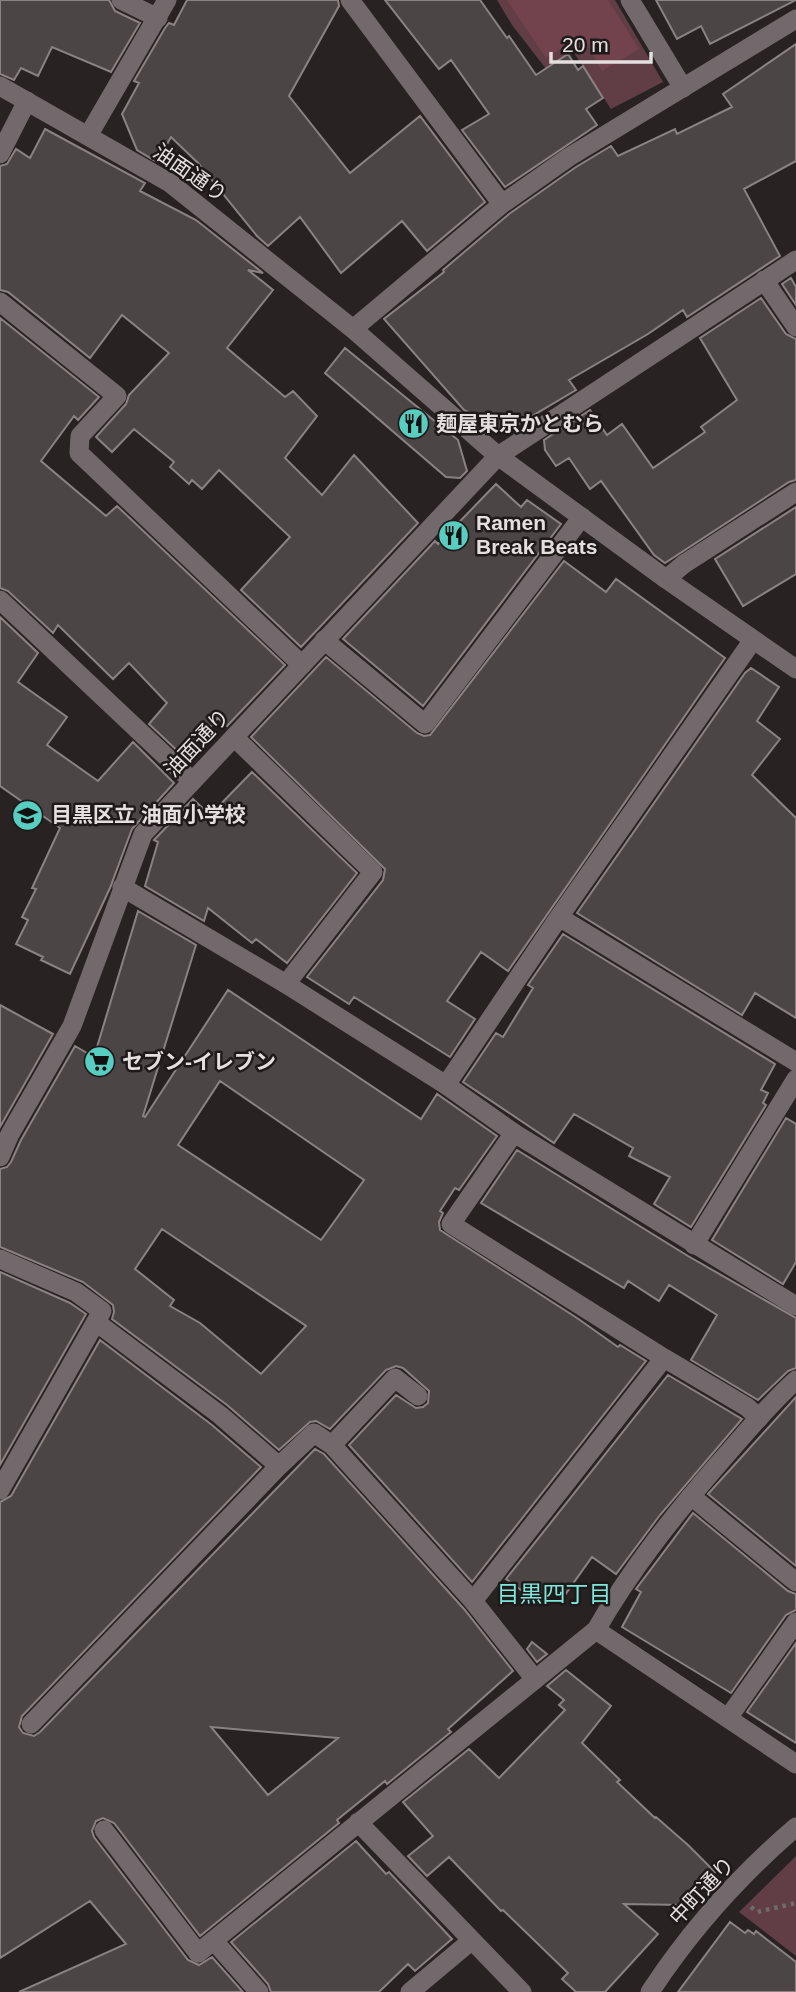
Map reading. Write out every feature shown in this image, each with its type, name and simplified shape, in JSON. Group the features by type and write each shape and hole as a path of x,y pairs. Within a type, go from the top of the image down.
{"street":[{"path":"88,135 163,9 121,0"},
{"path":"350,0 502,205"},
{"path":"631,0 682,88"},
{"path":"353,330 502,205 569,157 796,19"},
{"name":"油面通り","path":"0,86 170,183 353,330 498,456 666,579 796,669"},
{"path":"0,154 27,101"},
{"path":"498,456 796,260"},
{"path":"764,280 796,327"},
{"path":"0,302 117,396 80,436 79,453 302,665"},
{"name":"油面通り","path":"0,1157 10,1134 72,1026 143,834 498,456"},
{"path":"666,579 684,564 796,492"},
{"path":"324,640 425,724 582,517"},
{"path":"0,600 191,781"},
{"path":"446,1086 559,917 754,640"},
{"path":"234,737 373,872 286,984"},
{"path":"122,887 286,984 446,1086 514,1133 796,1306"},
{"path":"559,917 796,1062"},
{"path":"694,1245 796,1079"},
{"path":"514,1133 451,1224 747,1407 759,1418"},
{"path":"0,1259 76,1292 102,1311 0,1490"},
{"path":"96,1322 220,1415 279,1466"},
{"path":"472,1601 664,1358"},
{"path":"332,1445 395,1378 418,1396"},
{"path":"206,1947 596,1630 622,1584 691,1496 759,1418 796,1381"},
{"path":"31,1724 314,1433 332,1445 472,1601 534,1678"},
{"path":"691,1496 796,1582"},
{"path":"728,1718 796,1622"},
{"path":"596,1630 796,1764"},
{"path":"358,1822 522,1992"},
{"name":"中町通り","path":"650,1992 674,1955 732,1890 796,1827"},
{"path":"104,1830 206,1947 260,1992"},
{"path":"410,1992 471,1941"}],"path":[{"path":"732,1890 757,1912 796,1903"}],"shaded area":[{"path":"497,0 615,0 663,82 611,109 574,53 547,70 512,25"},
{"path":"507,0 608,0 639,49 602,71 583,36 546,58"},
{"path":"796,1856 796,1956 739,1912"}],"building":[{"path":"0,0 109,0 115,11 140,23 111,72 52,47 38,76 21,68 14,80 0,74"},
{"path":"187,0 338,0 339,6 289,96 350,173 420,116 485,202 427,251 402,221 341,273 300,217 268,246 198,163 171,137 157,162 137,150 122,114 139,83 134,81 165,28 169,23 174,25"},
{"path":"385,0 480,0 536,75 568,54 578,70 583,66 603,98 586,109 597,125 505,187 462,130 489,114 451,60 439,69"},
{"path":"656,0 796,0 710,44 701,26 677,39"},
{"path":"796,44 796,161 744,189 780,256 687,317 683,310 648,334 569,380 576,390 505,432 464,410 384,319 444,272 443,270 509,214 576,167 611,146 618,156 675,129 677,134 732,107 723,94"},
{"path":"45,129 145,183 140,191 196,220 263,273 248,270 273,290 227,348 285,397 293,391 317,416 285,458 322,495 354,455 418,523 301,647 241,590 290,537 219,470 202,489 192,480 189,484 170,467 174,462 134,429 112,452 96,437 126,404 129,395 169,353 122,315 90,358 8,292 0,290 0,166 7,164 16,149 30,158"},
{"path":"791,278 796,287 796,305 782,284"},
{"path":"761,298 786,334 796,339 796,480 665,563 654,555 601,481 590,489 569,458 556,466 545,450 544,440 590,410 607,435 622,424 653,468 705,432 701,427 737,400 700,338"},
{"path":"0,318 99,397 78,420 74,416 41,461 106,516 117,506 285,665 227,726 218,718 184,757 149,724 167,703 129,663 113,679 58,625 53,633 8,591 0,588"},
{"path":"345,348 458,440 467,471 460,478 446,477 325,373"},
{"path":"496,484 521,507 527,500 561,524 423,706 343,639 435,541 438,544"},
{"path":"796,507 796,574 743,606 715,559"},
{"path":"564,561 606,592 616,579 725,658 508,971 481,952 447,1001 475,1019 450,1057 354,997 349,1004 307,977 383,880 385,869 251,737 326,657 417,733 430,735"},
{"path":"0,617 38,653 18,682 67,717 47,745 98,781 133,742 174,783 132,829 110,888 70,974 16,944 28,920 22,917 36,889 32,888 60,828 0,786"},
{"path":"751,668 779,687 757,721 780,739 752,775 796,818 796,1018 755,993 742,1015 577,913"},
{"path":"252,772 357,873 287,963 256,939 252,943 208,908 204,921 145,886 158,842 154,840 193,799 210,815"},
{"path":"138,911 196,945 143,1116 145,1117 228,990 421,1119 437,1094 497,1136 459,1190 455,1188 440,1211 443,1213 439,1222 440,1230 618,1347 620,1345 646,1361 472,1582 349,1445 396,1395 416,1408 428,1403 429,1391 403,1368 396,1366 386,1370 330,1429 316,1421 310,1422 279,1450 227,1405 112,1319 113,1305 83,1282 0,1247 0,1169 11,1162 75,1046 94,1057","holes":["220,1081 364,1180 321,1240 178,1145","162,1229 306,1326 261,1374 200,1323 170,1306 174,1300 135,1269"]},
{"path":"563,934 775,1064 761,1090 768,1093 763,1103 766,1105 691,1227 654,1204 670,1177 629,1156 633,1148 574,1114 554,1143 463,1082 496,1033 503,1037 533,988 528,985"},
{"path":"0,1005 53,1034 0,1127"},
{"path":"786,1118 796,1124 796,1262 783,1284 712,1240"},
{"path":"517,1150 688,1256 796,1318 796,1368 788,1371 758,1400 691,1360 717,1315 669,1285 659,1301 628,1281 624,1288 481,1203"},
{"path":"0,1272 70,1303 86,1314 0,1465"},
{"path":"100,1340 212,1425 261,1467 22,1716 19,1727 23,1733 34,1736 40,1732 315,1449 324,1454 464,1609 513,1671 448,1729 451,1732 337,1820 339,1823 200,1936 114,1823 103,1818 96,1821 92,1831 94,1837 188,1960 199,1965 212,1957 243,1992 19,1992 126,1944 90,1901 0,1958 0,1502 11,1496","holes":["211,1727 338,1738 268,1795"]},
{"path":"668,1375 742,1419 660,1515 616,1574 592,1557 562,1599 547,1588 543,1594 533,1587 528,1595 506,1579"},
{"path":"796,1397 796,1566 708,1494"},
{"path":"693,1513 788,1591 796,1594 796,1610 786,1615 731,1693 622,1627 641,1592 636,1589"},
{"path":"532,1642 547,1654 537,1662 527,1649"},
{"path":"796,1643 796,1743 747,1712"},
{"path":"566,1670 611,1706 582,1743 620,1780 617,1782 715,1872 684,1905 624,1904 658,1934 605,1992 576,1992 562,1979 568,1973 501,1911 449,1857 427,1876 408,1856 433,1836 403,1802 469,1749 499,1778 565,1710 559,1705 564,1700 547,1686"},
{"path":"356,1841 452,1939 415,1971 408,1964 379,1992 271,1992 268,1984 231,1942"},
{"path":"730,1922 745,1933 748,1930 754,1934 756,1931 796,1962 796,1992 678,1992"}],"place":[{"name":"麺屋東京かとむら","path":"413,424"},
{"name":"Ramen Break Beats","path":"453,535"},
{"name":"目黒区立 油面小学校","path":"28,815"},
{"name":"セブン-イレブン","path":"99,1062"}],"district":[{"name":"目黒四丁目","path":"554,1594"}]}
